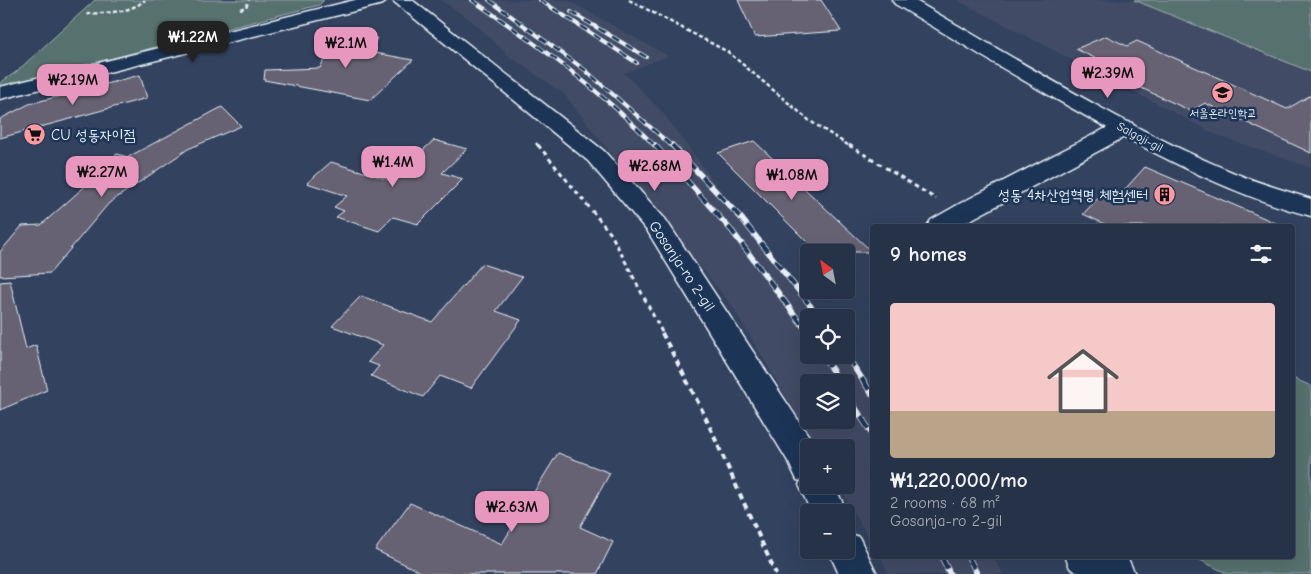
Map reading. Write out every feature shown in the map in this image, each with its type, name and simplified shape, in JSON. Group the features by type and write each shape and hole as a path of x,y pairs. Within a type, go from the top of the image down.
{"street":[{"path":"0,93 377,0"},
{"name":"Gosanja-ro 2-gil","path":"401,0 596,156 657,226 800,451"},
{"name":"Salgoji-gil","path":"901,0 1124,128 1170,152 1225,178 1311,208"},
{"path":"943,224 970,208 1124,128"},
{"path":"851,559 858,574"},
{"path":"1083,559 1088,574"},
{"path":"1088,559 1116,574"}],"path":[{"path":"87,14 130,10 139,7 145,0"},
{"path":"629,0 728,52 810,120 936,199"},
{"path":"536,142 611,234 702,412 776,574"}],"shaded area":[{"path":"441,0 567,0 668,56 624,73 662,112 808,309 800,309 800,364 849,364 870,393 870,540 855,514 855,504 849,504 843,494 855,494 855,439 811,439 805,429 855,429 855,374 800,374 800,420 732,306 564,94 509,56 473,22"},
{"name":"서울온라인학교","path":"957,0 1311,0 1311,168 1217,135"},
{"path":"882,559 993,559 1004,574 888,574"}],"green space":[{"path":"95,0 324,0 319,5 0,87 0,83 16,72"},
{"path":"1134,0 1311,0 1311,72"},
{"path":"1295,379 1311,386 1311,574 1228,574 1198,559 1295,559"}],"building":[{"path":"738,0 821,0 841,31 755,37"},
{"path":"337,33 368,33 365,39 377,38 370,52 413,60 370,100 264,80 265,70 320,68"},
{"path":"1106,36 1127,46 1137,41 1287,109 1311,95 1311,153 1205,103 1191,111 1137,86 1144,82 1076,49"},
{"path":"140,75 147,98 0,138 0,119 29,104"},
{"path":"222,107 241,126 188,149 109,203 50,273 0,276 0,252 22,226 41,225 99,174 94,171 117,154 128,157"},
{"path":"434,140 467,149 442,173 463,179 418,224 393,217 379,231 336,217 344,211 334,207 347,196 307,183 331,162 390,180"},
{"path":"754,141 870,252 855,252 855,244 809,244 718,153"},
{"name":"성동 4차산업혁명 체험센터","path":"1145,167 1278,224 1105,224 1083,214 1104,192 1117,198"},
{"path":"482,264 522,277 496,311 521,320 471,388 440,376 423,397 371,376 379,366 368,362 383,345 332,326 361,296 432,322"},
{"path":"10,281 26,349 36,345 47,390 0,410 0,282"},
{"path":"558,453 610,473 580,527 613,542 597,574 425,574 375,550 410,503 502,544"}],"railway":[{"path":"472,0 591,87 656,147"},
{"path":"489,0 585,70 673,147"},
{"path":"540,0 637,63"},
{"path":"571,12 646,57"},
{"path":"655,145 732,231 800,322"},
{"path":"672,145 742,219 813,309"},
{"path":"828,364 835,374"},
{"path":"852,364 870,391"},
{"path":"855,407 870,431"},
{"path":"942,559 950,574"},
{"path":"970,559 977,574"}],"place":[{"name":"서울온라인학교","path":"1223,92"},
{"name":"CU 성동자이점","path":"35,135"},
{"name":"성동 4차산업혁명 체험센터","path":"1164,195"}]}
